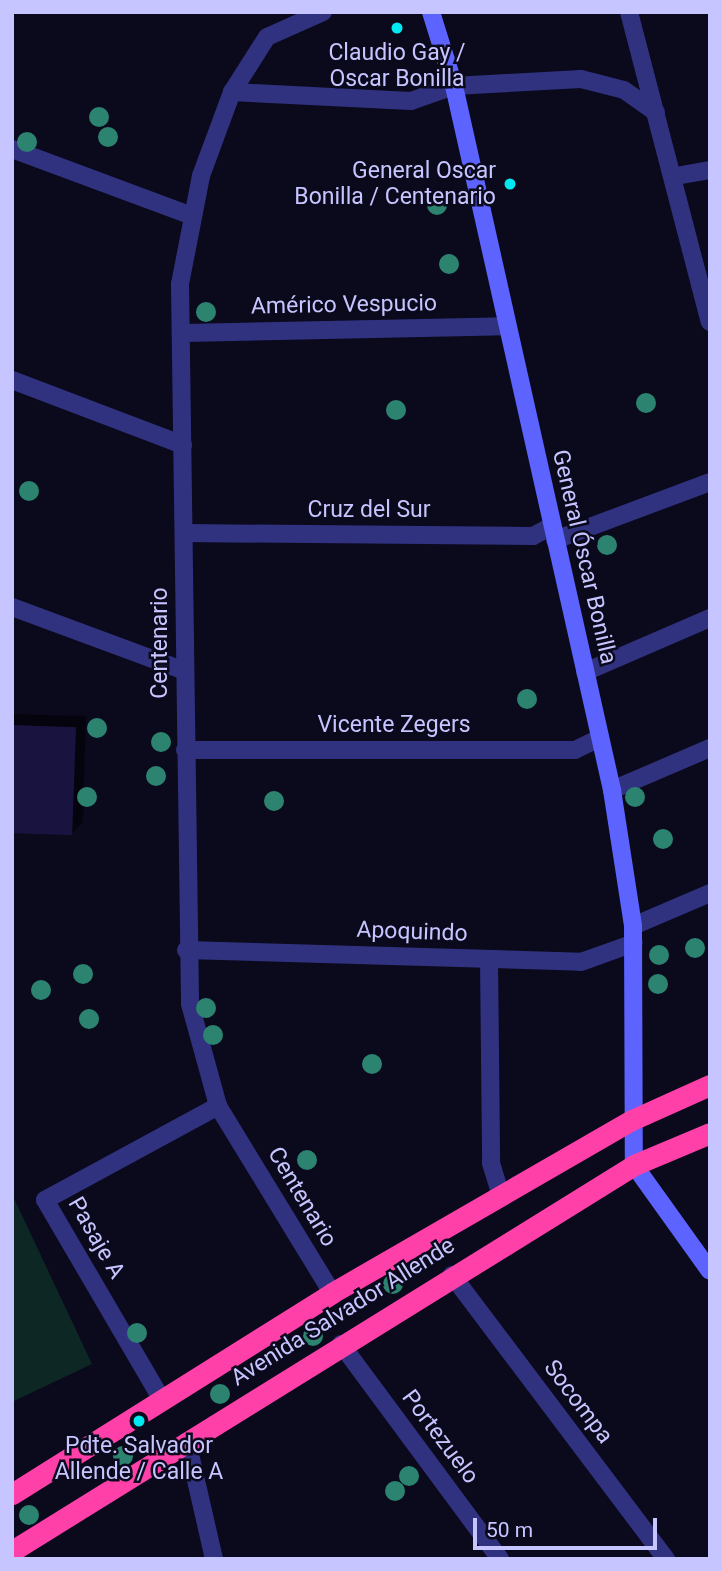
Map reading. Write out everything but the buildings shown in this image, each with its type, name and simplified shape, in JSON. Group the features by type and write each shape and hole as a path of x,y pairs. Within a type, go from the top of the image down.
{"highway":[{"name":"Avenida Salvador Allende","path":"12,1494 332,1293 632,1120 710,1085"},
{"name":"Avenida Salvador Allende","path":"12,1551 452,1275 634,1165 710,1133"}],"main road":[{"name":"General Óscar Bonilla","path":"431,12 454,86 612,790 633,934 634,1165"},
{"path":"634,1165 710,1271"}],"street":[{"name":"Centenario","path":"323,12 267,37 232,92 191,216 180,284 184,333 186,950 190,1004 218,1105 332,1293"},
{"path":"629,12 676,176 710,322"},
{"path":"232,92 411,101 454,86 581,79 624,90 656,112"},
{"path":"12,149 191,216"},
{"path":"676,176 710,170"},
{"name":"Américo Vespucio","path":"184,333 506,326"},
{"path":"12,380 183,445"},
{"name":"Cruz del Sur","path":"184,533 533,536 553,533 710,482"},
{"path":"12,607 184,671"},
{"path":"585,672 710,618"},
{"name":"Vicente Zegers","path":"185,750 575,750 600,738"},
{"path":"612,790 710,748"},
{"name":"Apoquindo","path":"186,950 581,962 710,893"},
{"path":"489,959 491,1163 501,1195"},
{"name":"Pasaje A","path":"162,1400 44,1200 218,1105"},
{"name":"Socompa","path":"452,1275 666,1559"},
{"name":"Portezuelo","path":"341,1344 500,1559"},
{"path":"187,1441 214,1559"}],"green space":[{"path":"12,1194 92,1364 12,1402"}],"place":[{"name":"Claudio Gay / Oscar Bonilla","path":"397,28"},
{"name":"General Oscar Bonilla / Centenario","path":"510,184"},
{"name":"Pdte. Salvador Allende / Calle A","path":"139,1421"}]}
